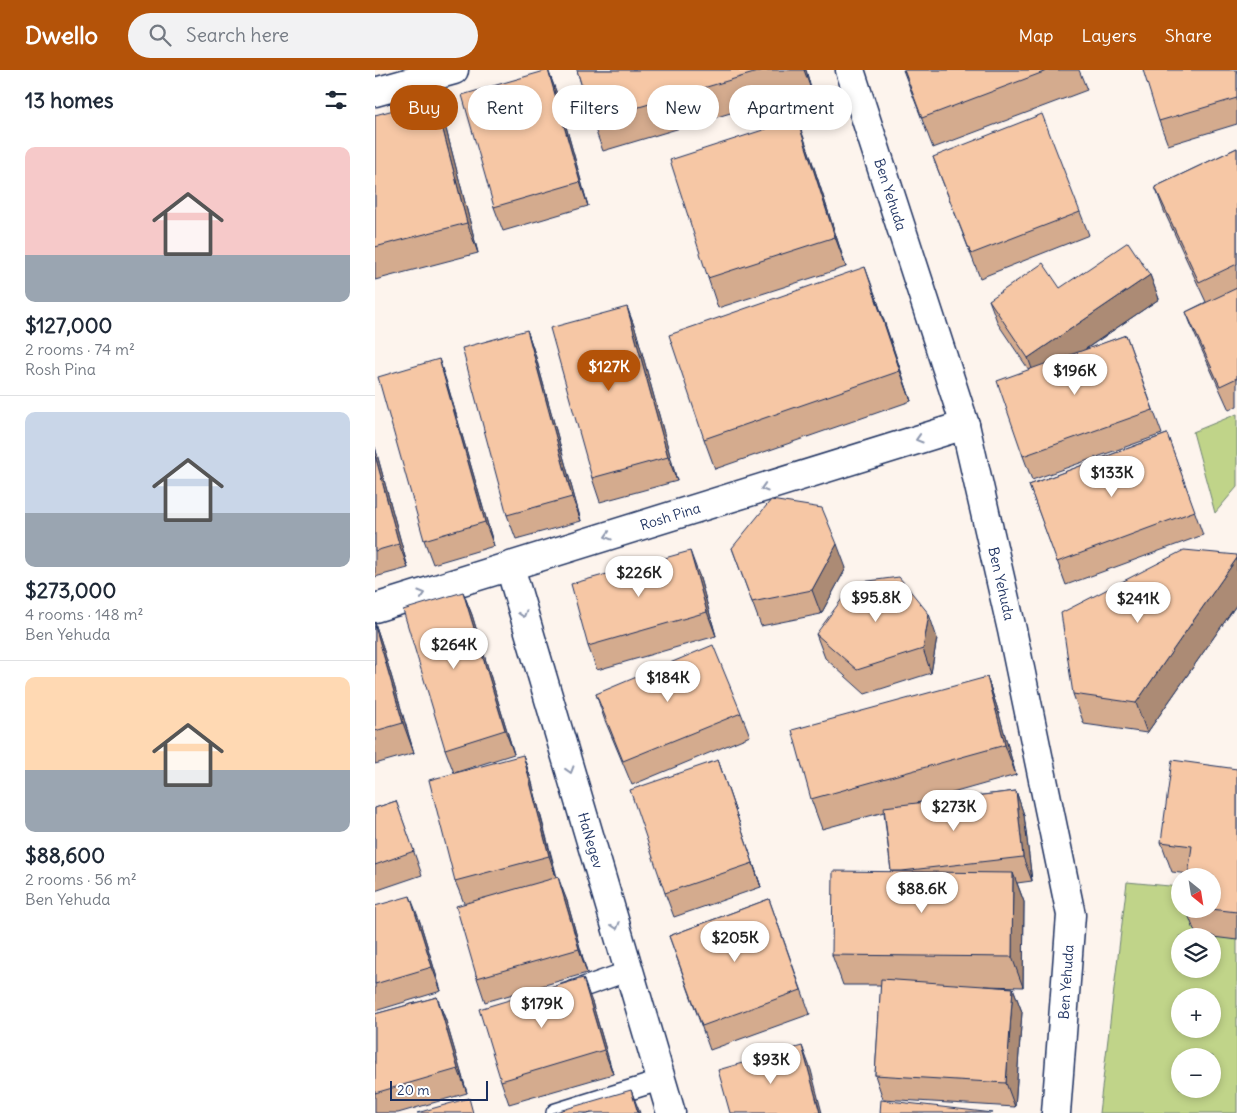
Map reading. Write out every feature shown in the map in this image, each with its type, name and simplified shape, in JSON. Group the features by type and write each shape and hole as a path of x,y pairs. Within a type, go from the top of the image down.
{"street":[{"path":"375,92 454,70"},
{"name":"Ben Yehuda","path":"850,70 965,425 1012,630 1071,916 1056,1113"},
{"name":"Rosh Pina","path":"375,608 965,425"},
{"name":"HaNegev","path":"510,567 671,1113"}],"lane":[{"path":"541,1002 629,971"},
{"path":"556,1113 662,1080"}],"green space":[{"path":"1237,414 1237,487 1215,513 1193,432"},
{"path":"1127,882 1171,886 1171,918 1221,918 1221,904 1237,893 1237,1113 1099,1113"}],"building":[{"path":"548,70 552,85 552,130 565,130 580,182 494,207 472,130 542,130 542,85 496,85"},
{"path":"577,70 764,70 713,85 647,85 647,105 637,108 637,85 581,85"},
{"path":"904,70 1049,70 922,118"},
{"path":"1143,70 1237,70 1237,98 1159,121"},
{"path":"468,93 468,116 462,95"},
{"path":"390,111 390,130 443,130 467,223 375,247 375,115"},
{"path":"1042,114 1080,212 971,254 933,157"},
{"path":"763,130 801,130 835,237 708,278 670,160"},
{"path":"1237,148 1237,264 1199,282 1155,187"},
{"path":"1128,242 1150,275 1028,358 989,300 1043,263 1060,288"},
{"path":"865,267 900,371 704,439 669,335"},
{"path":"1237,288 1237,378 1220,386 1186,312"},
{"path":"627,307 668,457 592,478 550,328"},
{"path":"527,330 572,497 507,515 462,348"},
{"path":"1126,335 1153,410 1023,456 997,381"},
{"path":"439,359 485,522 424,540 378,377"},
{"path":"1167,434 1195,511 1057,562 1029,485"},
{"path":"375,455 399,544 375,551"},
{"path":"771,500 822,508 837,544 812,590 752,602 732,548"},
{"path":"1184,550 1237,555 1237,558 1136,703 1073,694 1061,613"},
{"path":"690,551 707,612 588,646 571,584"},
{"path":"899,577 929,614 923,649 857,670 816,634 854,583"},
{"path":"463,592 505,730 445,749 403,610"},
{"path":"375,626 403,723 375,731"},
{"path":"713,645 741,713 623,761 596,694"},
{"path":"987,677 1005,745 811,799 792,730"},
{"path":"523,755 549,856 455,881 429,780"},
{"path":"718,760 753,863 665,893 630,790"},
{"path":"1172,760 1237,769 1237,912 1221,910 1221,868 1189,868 1192,846 1161,842"},
{"path":"1016,791 1023,857 891,871 884,807"},
{"path":"396,801 414,851 375,865 375,808"},
{"path":"833,871 1013,873 1012,957 832,955"},
{"path":"558,877 579,949 477,978 456,906"},
{"path":"410,896 432,967 375,984 375,906"},
{"path":"769,899 801,990 702,1026 669,936"},
{"path":"583,978 604,1050 501,1081 479,1009"},
{"path":"881,979 1013,988 1006,1083 875,1075"},
{"path":"437,997 458,1069 375,1093 375,1014"},
{"path":"802,1046 820,1113 730,1113 718,1070"},
{"path":"631,1090 638,1113 552,1113"},
{"path":"469,1098 473,1113 417,1113"},
{"path":"881,1100 993,1113 880,1113"}]}
